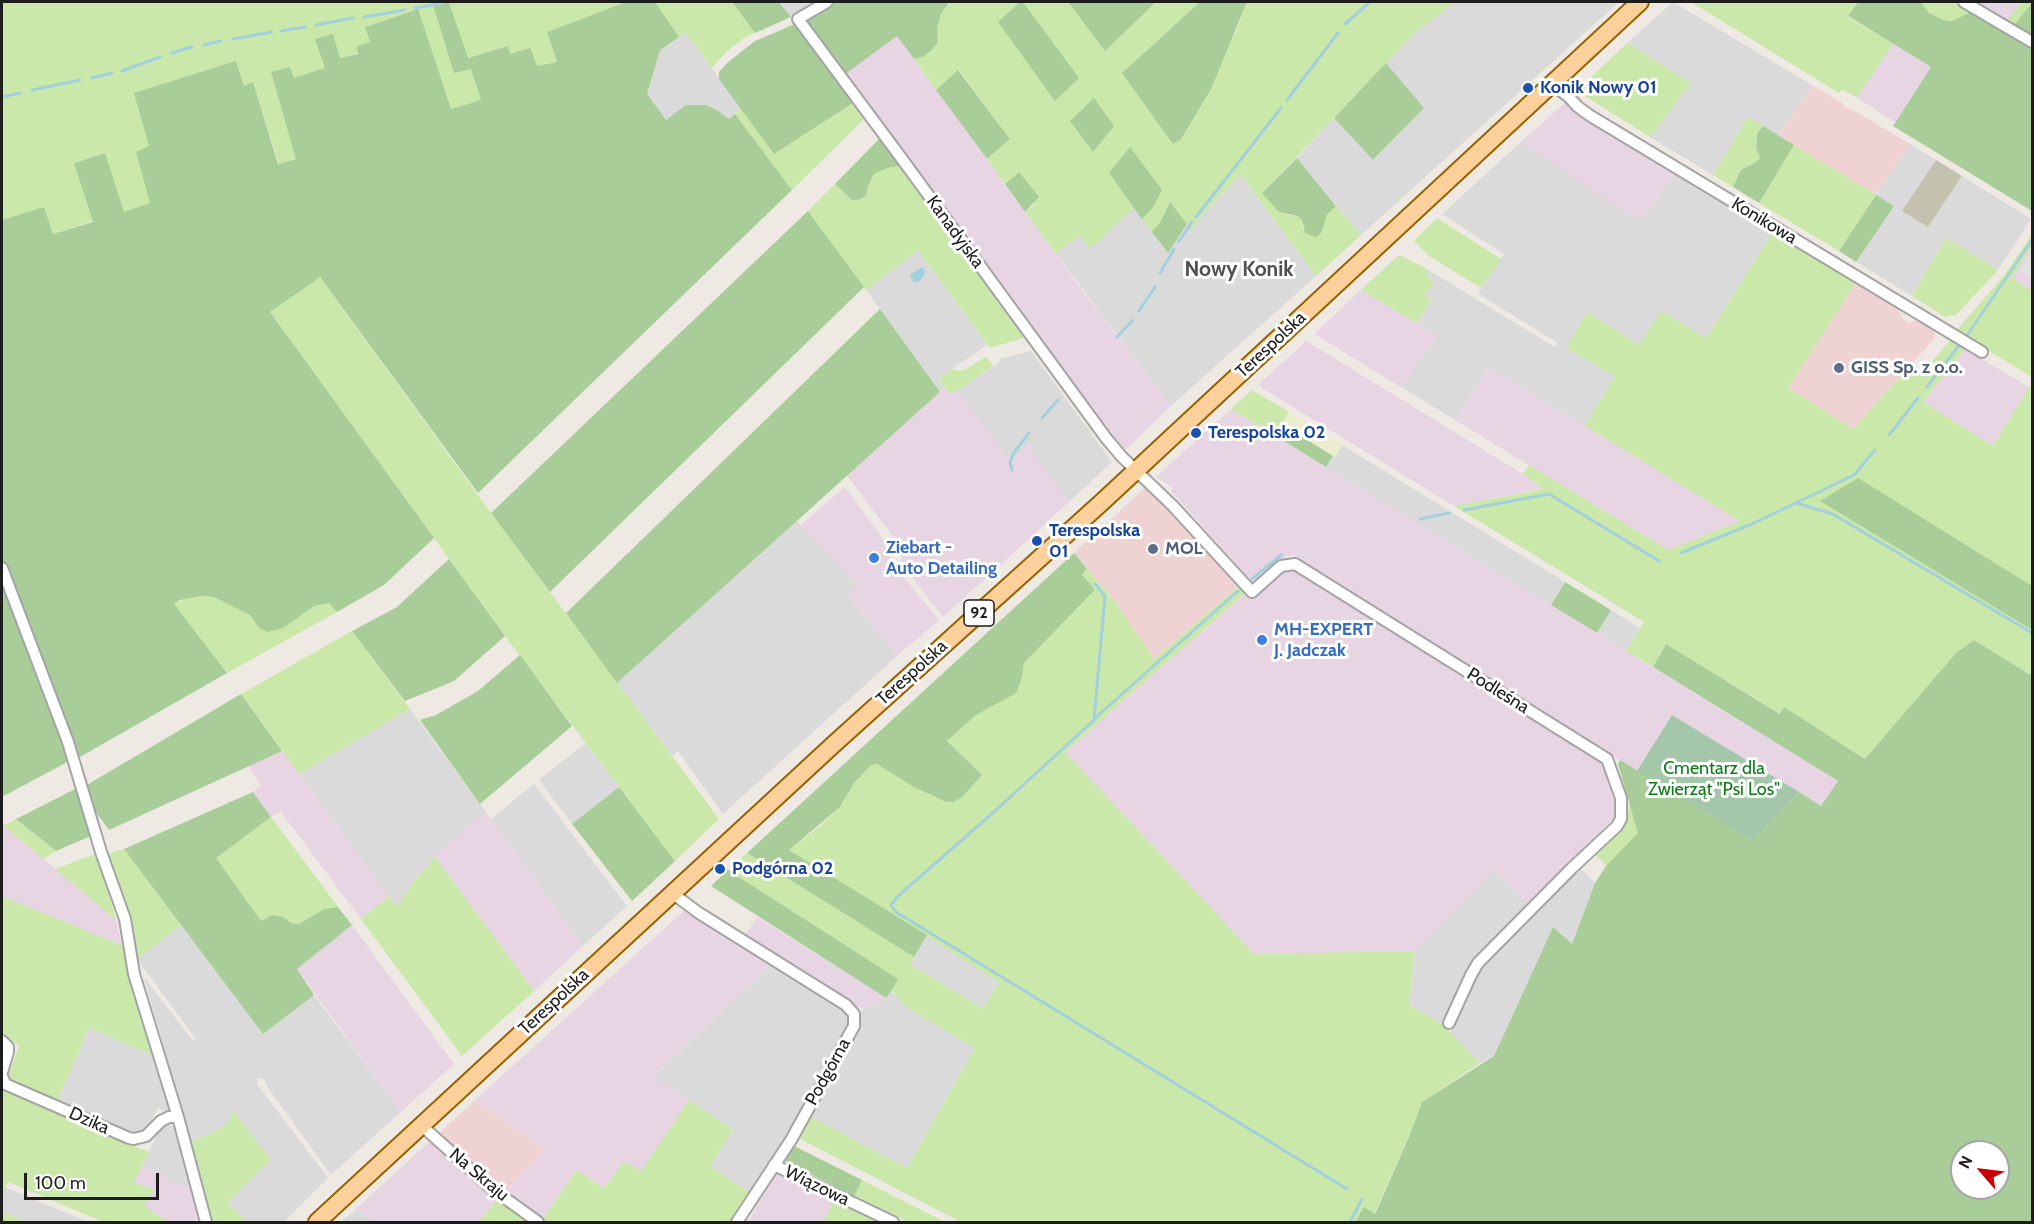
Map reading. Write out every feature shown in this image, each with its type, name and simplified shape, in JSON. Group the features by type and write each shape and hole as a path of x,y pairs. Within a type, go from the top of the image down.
{"main road":[{"name":"Terespolska","path":"317,1222 1640,2"}],"street":[{"name":"Kanadyjska","path":"827,2 798,19 1099,429 1135,470"},
{"path":"1964,2 2032,42"},
{"name":"Konikowa","path":"1551,84 1589,115 1982,352"},
{"name":"Podleśna","path":"1135,470 1173,506 1252,592 1281,566 1289,563 1295,564 1607,759 1621,798 1621,819 1617,826 1478,963 1449,1023"},
{"path":"2,568 68,742 101,852 125,919 134,974 178,1117 206,1222"},
{"name":"Podgórna","path":"672,893 699,913 846,1005 854,1014 854,1026 791,1140 737,1222"},
{"name":"Dzika","path":"2,1041 8,1047 2,1074 5,1084 129,1138 146,1136 161,1121 170,1117 178,1117"},
{"name":"Na Skraju","path":"421,1125 491,1188 538,1222"},
{"name":"Wiązowa","path":"774,1165 893,1222"}],"shaded area":[{"path":"779,2 815,2 791,17"},
{"path":"1455,2 1619,2 1361,235 1297,158 1334,118 1374,160 1424,108 1386,63 1417,31"},
{"path":"1673,2 1812,85 1778,136 1748,118 1713,175 1650,137 1691,83 1627,43"},
{"path":"1973,2 2022,2 2006,21"},
{"path":"685,32 741,108 729,119 717,110 666,120 646,94 660,50"},
{"path":"897,36 1075,281 1171,406 1122,453 844,75"},
{"path":"1893,44 1931,67 1895,122 1857,98"},
{"path":"1812,85 1841,102 1846,108 1910,144 1876,195 1778,136"},
{"path":"1565,103 1675,172 1645,217 1638,219 1612,202 1611,204 1529,147 1525,138"},
{"path":"1525,138 1529,147 1638,219 1645,217 1675,172 1773,232 1706,338 1639,345 1587,312 1615,376 1585,426 1488,367 1455,420 1401,387 1437,336 1416,323 1432,299 1425,296 1427,269 1555,347 1558,343 1478,294 1504,254 1442,214"},
{"path":"1910,144 1936,160 1903,211 1928,227 1962,176 2031,219 1998,270 1946,238 1912,296 1856,262 1893,206 1876,195"},
{"path":"1936,160 1962,176 1928,227 1902,211"},
{"path":"1241,175 1316,276 1171,406 1056,254 1080,235 1090,248 1134,207 1168,253 1187,224 1191,229 1214,201"},
{"path":"2032,246 2032,291 2012,278"},
{"path":"918,250 987,345 939,378 945,388 940,392 866,290"},
{"path":"2032,250 2032,276 2031,278 2020,271"},
{"path":"1856,282 1898,307 1901,317 1909,323 1918,320 1934,330 1935,338 1853,429 1788,388"},
{"path":"1361,290 1437,336 1401,387 1314,334"},
{"path":"1306,341 1545,488 1454,506 1262,388 1259,384"},
{"path":"1965,349 2029,387 1993,446 1923,402"},
{"path":"1031,351 1112,462 1069,502 1028,445 1012,464 957,391 1000,362 998,359"},
{"path":"1488,367 1741,521 1668,550 1455,420"},
{"path":"945,388 949,393 957,391 1012,463 1028,444 1069,502 943,617 901,563 901,547 847,476"},
{"path":"1231,409 1838,781 1821,806 1672,715 1637,771 1293,555 1285,557 1253,583 1171,491 1173,488 1156,477"},
{"path":"1289,412 1342,445 1335,457 1282,424"},
{"path":"1342,445 1565,582 1551,605 1326,467"},
{"path":"1147,486 1239,586 1154,659 1115,602 1074,553"},
{"path":"845,487 889,547 890,560 939,620 897,656 848,594 858,585 801,525"},
{"path":"797,521 858,585 848,595 897,656 723,814 678,751 673,756 617,683"},
{"path":"1293,571 1602,762 1617,810 1614,818 1528,903 1494,869 1415,951 1254,954 1065,752 1245,593 1251,599 1278,574"},
{"path":"1611,610 1640,628 1626,651 1597,633"},
{"path":"410,709 486,812 435,857 397,907 299,774"},
{"path":"585,743 619,787 572,824 539,780"},
{"path":"282,751 389,896 361,919 281,812 271,817 253,792 261,786 248,766"},
{"path":"534,784 627,906 583,946 491,819"},
{"path":"486,812 583,946 534,991 435,857"},
{"path":"2,823 116,920 122,946 2,896"},
{"path":"1579,866 1595,883 1572,944 1553,927 1494,1056 1480,1063 1450,1033 1481,967"},
{"path":"1494,869 1528,903 1473,961 1443,1025 1409,1005 1415,951"},
{"path":"685,910 768,962 767,968 653,1076 689,1100 641,1172 624,1161 604,1188 576,1170 543,1219 504,1192 546,1149 475,1100"},
{"path":"757,917 886,998 864,1009 853,1006 744,937"},
{"path":"181,925 263,1034 314,995 401,1112 331,1175 266,1085 265,1079 258,1078 257,1084 328,1178 284,1222 248,1222 227,1202 233,1111 229,1120 220,1129 191,1142 144,977 193,1041 196,1039 137,959"},
{"path":"352,925 454,1064 401,1112 297,969"},
{"path":"927,935 1000,982 983,1009 909,963"},
{"path":"768,962 848,1012 850,1028 751,1194 710,1166 733,1130 653,1077 767,968"},
{"path":"892,990 903,1005 975,1048 907,1168 806,1116 857,1015 886,998"},
{"path":"89,1028 156,1057 170,1110 166,1112 158,1108 145,1133 138,1136 57,1102"},
{"path":"475,1100 546,1149 504,1192 437,1135"},
{"path":"163,1122 175,1128 192,1189 142,1166"},
{"path":"430,1141 498,1199 478,1222 377,1222 356,1209"},
{"path":"142,1166 192,1189 200,1217 192,1222 169,1222 144,1206 134,1182"},
{"path":"778,1171 836,1198 823,1222 748,1222"},
{"path":"2,1186 86,1221 27,1222 2,1212"},
{"path":"356,1209 377,1222 341,1222"}],"green space":[{"path":"2,2 432,2 454,72 471,68 482,100 451,109 417,9 365,27 370,43 359,53 340,58 316,39 325,68 293,79 297,158 279,164 253,83 244,86 235,61 149,147 136,152 151,203 124,212 104,153 74,163 93,221 53,234 44,208 2,220"},
{"path":"432,2 449,2 468,58 508,46 510,54 530,48 537,66 557,62 547,32 626,2 655,2 679,37 660,50 647,94 666,120 686,105 706,105 729,119 735,114 792,190 478,493 320,277 270,312 434,538 384,585 337,612 329,603 314,606 283,628 268,632 259,628 250,615 214,597 200,596 180,600 174,604 227,673 80,757 2,559 2,220 44,207 53,234 93,222 74,163 105,153 124,212 150,203 136,152 149,146 134,93 236,61 244,86 253,82 278,164 296,159 271,72 290,67 294,78 325,68 315,39 333,34 340,58 358,54 357,46 370,42 365,27 418,9 451,109 481,100 471,69 454,73"},
{"path":"449,2 626,2 547,32 557,62 537,66 510,54 508,46 467,58"},
{"path":"655,2 732,2 755,33 744,38 726,52 712,68 685,32 679,37"},
{"path":"732,2 779,2 791,17 755,33"},
{"path":"836,2 949,2 941,14 937,28 938,42 923,57 914,59 897,36 844,75 805,20"},
{"path":"949,2 1020,2 998,22 1078,78 1023,2 1068,2 1105,51 1156,2 1200,2 1122,73 1235,34 1247,2 1455,2 1417,31 1262,193 1284,214 1298,216 1302,220 1303,230 1321,233 1324,219 1336,206 1361,235 1316,276 1241,175 1214,201 1191,230 1170,202 1161,221 1152,232 1142,219 1152,209 1109,173 1134,207 1090,249 1080,235 1056,254 1025,212 1035,204 1019,172 1005,184 987,159 1010,139 959,70 936,90 914,59 923,57 938,42 937,28 941,14"},
{"path":"1020,2 1023,2 1079,78 1055,101 998,22"},
{"path":"1068,2 1156,2 1105,51"},
{"path":"1200,2 1247,2 1211,89 1181,139 1173,144 1122,73"},
{"path":"1691,2 1858,2 1848,17 1893,44 1857,98 1842,89 1839,93"},
{"path":"1858,2 1921,2 1929,13 1943,20 1952,21 1973,11 2032,46 2032,211 1893,126 1931,67 1848,16"},
{"path":"1921,2 1956,2 1973,11 1952,21 1943,20 1929,14"},
{"path":"2022,2 2032,3 2014,25 2006,21"},
{"path":"2032,3 2032,37 2014,25"},
{"path":"795,24 853,103 774,154 719,79 719,72 755,41"},
{"path":"1627,43 1691,83 1650,137 1577,91"},
{"path":"1386,63 1424,108 1373,160 1334,118"},
{"path":"958,70 1010,139 987,159 936,90"},
{"path":"1094,98 1114,126 1093,152 1070,121"},
{"path":"853,103 865,118 792,190 735,114 741,108 774,154"},
{"path":"1748,117 1763,126 1757,134 1756,148 1760,158 1741,170 1733,187 1713,175"},
{"path":"1763,126 1794,145 1759,203 1733,187 1741,170 1760,158 1756,148 1757,134"},
{"path":"880,138 899,166 874,174 866,195 861,199 852,200 835,184"},
{"path":"1794,145 1876,195 1839,251 1759,203"},
{"path":"1130,147 1162,190 1152,209 1142,219 1109,173"},
{"path":"1297,158 1336,206 1327,215 1321,233 1316,237 1305,233 1302,220 1298,216 1279,212 1262,193"},
{"path":"899,166 1027,337 990,348 918,250 866,290 808,211 835,184 852,200 866,195 874,174"},
{"path":"1019,172 1039,197 1025,212 1005,184"},
{"path":"1876,195 1894,206 1856,262 1839,251"},
{"path":"1170,202 1187,224 1168,253 1152,232 1161,221"},
{"path":"808,211 864,287 550,592 491,513"},
{"path":"1437,218 1501,259 1481,288 1429,256 1414,241"},
{"path":"1773,232 1856,282 1788,388 1853,429 1910,366 1921,375 1951,339 1965,349 1923,402 1993,446 2029,387 2032,390 2032,586 1858,479 1820,501 2032,630 2032,676 1974,640 1956,653 1866,759 1784,708 1781,714 1666,644 1653,667 1626,651 1644,622 1454,506 1544,489 1523,474 1529,465 1668,550 1740,521 1585,426 1615,376 1566,348 1587,312 1639,345 1661,311 1706,338"},
{"path":"2032,234 2032,246 2012,278 2032,291 2032,377 1956,331 2005,274"},
{"path":"1946,238 1998,270 1956,315 1945,317 1912,296"},
{"path":"1399,255 1427,269 1428,278 1434,282 1425,296 1432,299 1416,323 1361,290"},
{"path":"319,276 491,513 719,819 675,861 505,636 270,312"},
{"path":"880,309 940,392 617,683 566,613"},
{"path":"986,357 993,366 957,391 949,393 939,378 953,369 964,370"},
{"path":"1252,390 1289,412 1274,435 1231,409"},
{"path":"1282,424 1333,456 1326,467 1274,435"},
{"path":"1858,478 2032,586 2032,630 1820,501"},
{"path":"1074,553 1087,569 1082,574 1095,590 1024,663 1016,693 976,715 947,741 982,775 962,797 953,802 946,802 914,787 877,764 871,765 854,783 840,807 789,850 927,935 914,957 747,853"},
{"path":"449,559 505,636 454,681 405,701 352,631 397,607"},
{"path":"1087,569 1115,602 1154,659 1239,586 1245,593 1065,752 1254,954 1415,951 1409,1005 1443,1025 1480,1063 1422,1102 1409,1137 1374,1214 1364,1207 1355,1222 961,1222 800,1139 811,1117 907,1168 975,1048 903,1005 892,990 898,979 728,870 747,853 914,957 910,964 983,1009 999,982 789,850 840,807 854,783 871,765 877,764 935,798 978,779 982,775 947,741 976,715 994,704 1022,677 1024,663 1095,591 1082,573"},
{"path":"2,582 71,760 2,797"},
{"path":"1565,582 1611,610 1597,633 1551,605"},
{"path":"189,597 214,597 232,605 250,615 259,628 283,627 314,606 329,603 337,612 227,673 174,604"},
{"path":"352,631 410,709 299,774 241,694"},
{"path":"1974,640 2032,676 2032,1222 1355,1222 1364,1207 1375,1214 1422,1102 1494,1056 1553,927 1572,944 1595,883 1606,866 1638,833 1618,764 1620,760 1753,841 1799,792 1821,806 1838,781 1653,667 1666,644 1780,714 1784,707 1865,759 1956,653"},
{"path":"520,655 572,726 480,804 420,720 436,715 478,691"},
{"path":"241,694 282,751 109,830 89,803 85,786"},
{"name":"Cmentarz dla Zwierząt \"Psi Los\"","path":"1672,715 1799,792 1753,841 1637,771"},
{"path":"79,787 93,835 56,851 16,819"},
{"path":"619,787 675,861 632,901 572,824"},
{"path":"253,792 271,817 216,858 261,921 272,915 299,924 324,909 338,907 352,925 297,969 314,995 263,1034 124,849"},
{"path":"1630,803 1639,833 1606,866 1593,852 1624,825"},
{"path":"271,817 338,907 324,909 299,924 291,923 283,917 268,917 261,921 215,858"},
{"path":"16,819 56,851 43,859 4,826"},
{"path":"124,849 181,925 137,959 107,854"},
{"path":"98,853 116,920 55,869"},
{"path":"435,857 534,991 462,1056 361,919 389,896 397,907"},
{"path":"728,870 898,979 886,998 711,886"},
{"path":"2,896 128,948 131,986 156,1057 89,1028 57,1102 10,1081 8,1076 19,1046 2,1035"},
{"path":"2,1090 149,1152 134,1182 154,1190 144,1206 169,1222 103,1222 9,1182 5,1187 2,1186"},
{"path":"689,1100 733,1130 710,1166 751,1194 734,1222 548,1222 543,1219 576,1170 604,1188 624,1161 641,1171"},
{"path":"234,1111 271,1160 227,1202 248,1222 212,1222 191,1142 220,1129"},
{"path":"794,1146 862,1180 854,1196 785,1161"},
{"path":"862,1180 945,1222 908,1222 854,1196"},
{"path":"836,1198 885,1222 823,1222"},
{"path":"498,1199 529,1222 478,1222"},
{"path":"2,1212 27,1222 2,1222"}],"water":[{"path":"922,267 925,270 924,276 919,281 913,282 910,275"}],"waterway":[{"path":"1345,24 1370,2"},
{"path":"415,8 443,3"},
{"path":"364,17 405,10"},
{"path":"316,25 353,18"},
{"path":"281,31 305,27"},
{"path":"233,39 272,32"},
{"path":"1287,100 1338,33"},
{"path":"204,45 221,41"},
{"path":"171,53 192,47"},
{"path":"122,71 160,57"},
{"path":"92,78 112,73"},
{"path":"32,90 80,80"},
{"path":"2,97 20,93"},
{"path":"1196,217 1281,108"},
{"path":"1179,241 1192,222"},
{"path":"1966,337 2032,240"},
{"path":"1160,273 1174,249"},
{"path":"1139,311 1155,287"},
{"path":"1117,337 1133,320"},
{"path":"1927,387 1960,344"},
{"path":"1889,435 1918,398"},
{"path":"1042,418 1058,400"},
{"path":"1012,470 1010,462 1013,454 1029,433"},
{"path":"1681,553 1752,524 1854,475 1875,450"},
{"path":"1464,510 1549,494 1659,561"},
{"path":"1796,503 1833,514 2032,633"},
{"path":"1420,519 1449,513"},
{"path":"1252,579 1281,555"},
{"path":"1095,584 1105,596 1094,720 897,897 891,905 896,912 1347,1189"},
{"path":"1094,719 1238,591"},
{"path":"1350,1222 1362,1199"}],"place":[{"name":"Konik Nowy 01","path":"1528,88"},
{"name":"GISS Sp. z o.o.","path":"1839,368"},
{"name":"Terespolska 02","path":"1196,433"},
{"name":"Terespolska 01","path":"1037,541"},
{"name":"MOL","path":"1153,549"},
{"name":"Ziebart - Auto Detailing","path":"874,558"},
{"name":"MH-EXPERT J. Jadczak","path":"1262,640"},
{"name":"Podgórna 02","path":"720,869"}],"district":[{"name":"Nowy Konik","path":"1239,270"}]}
